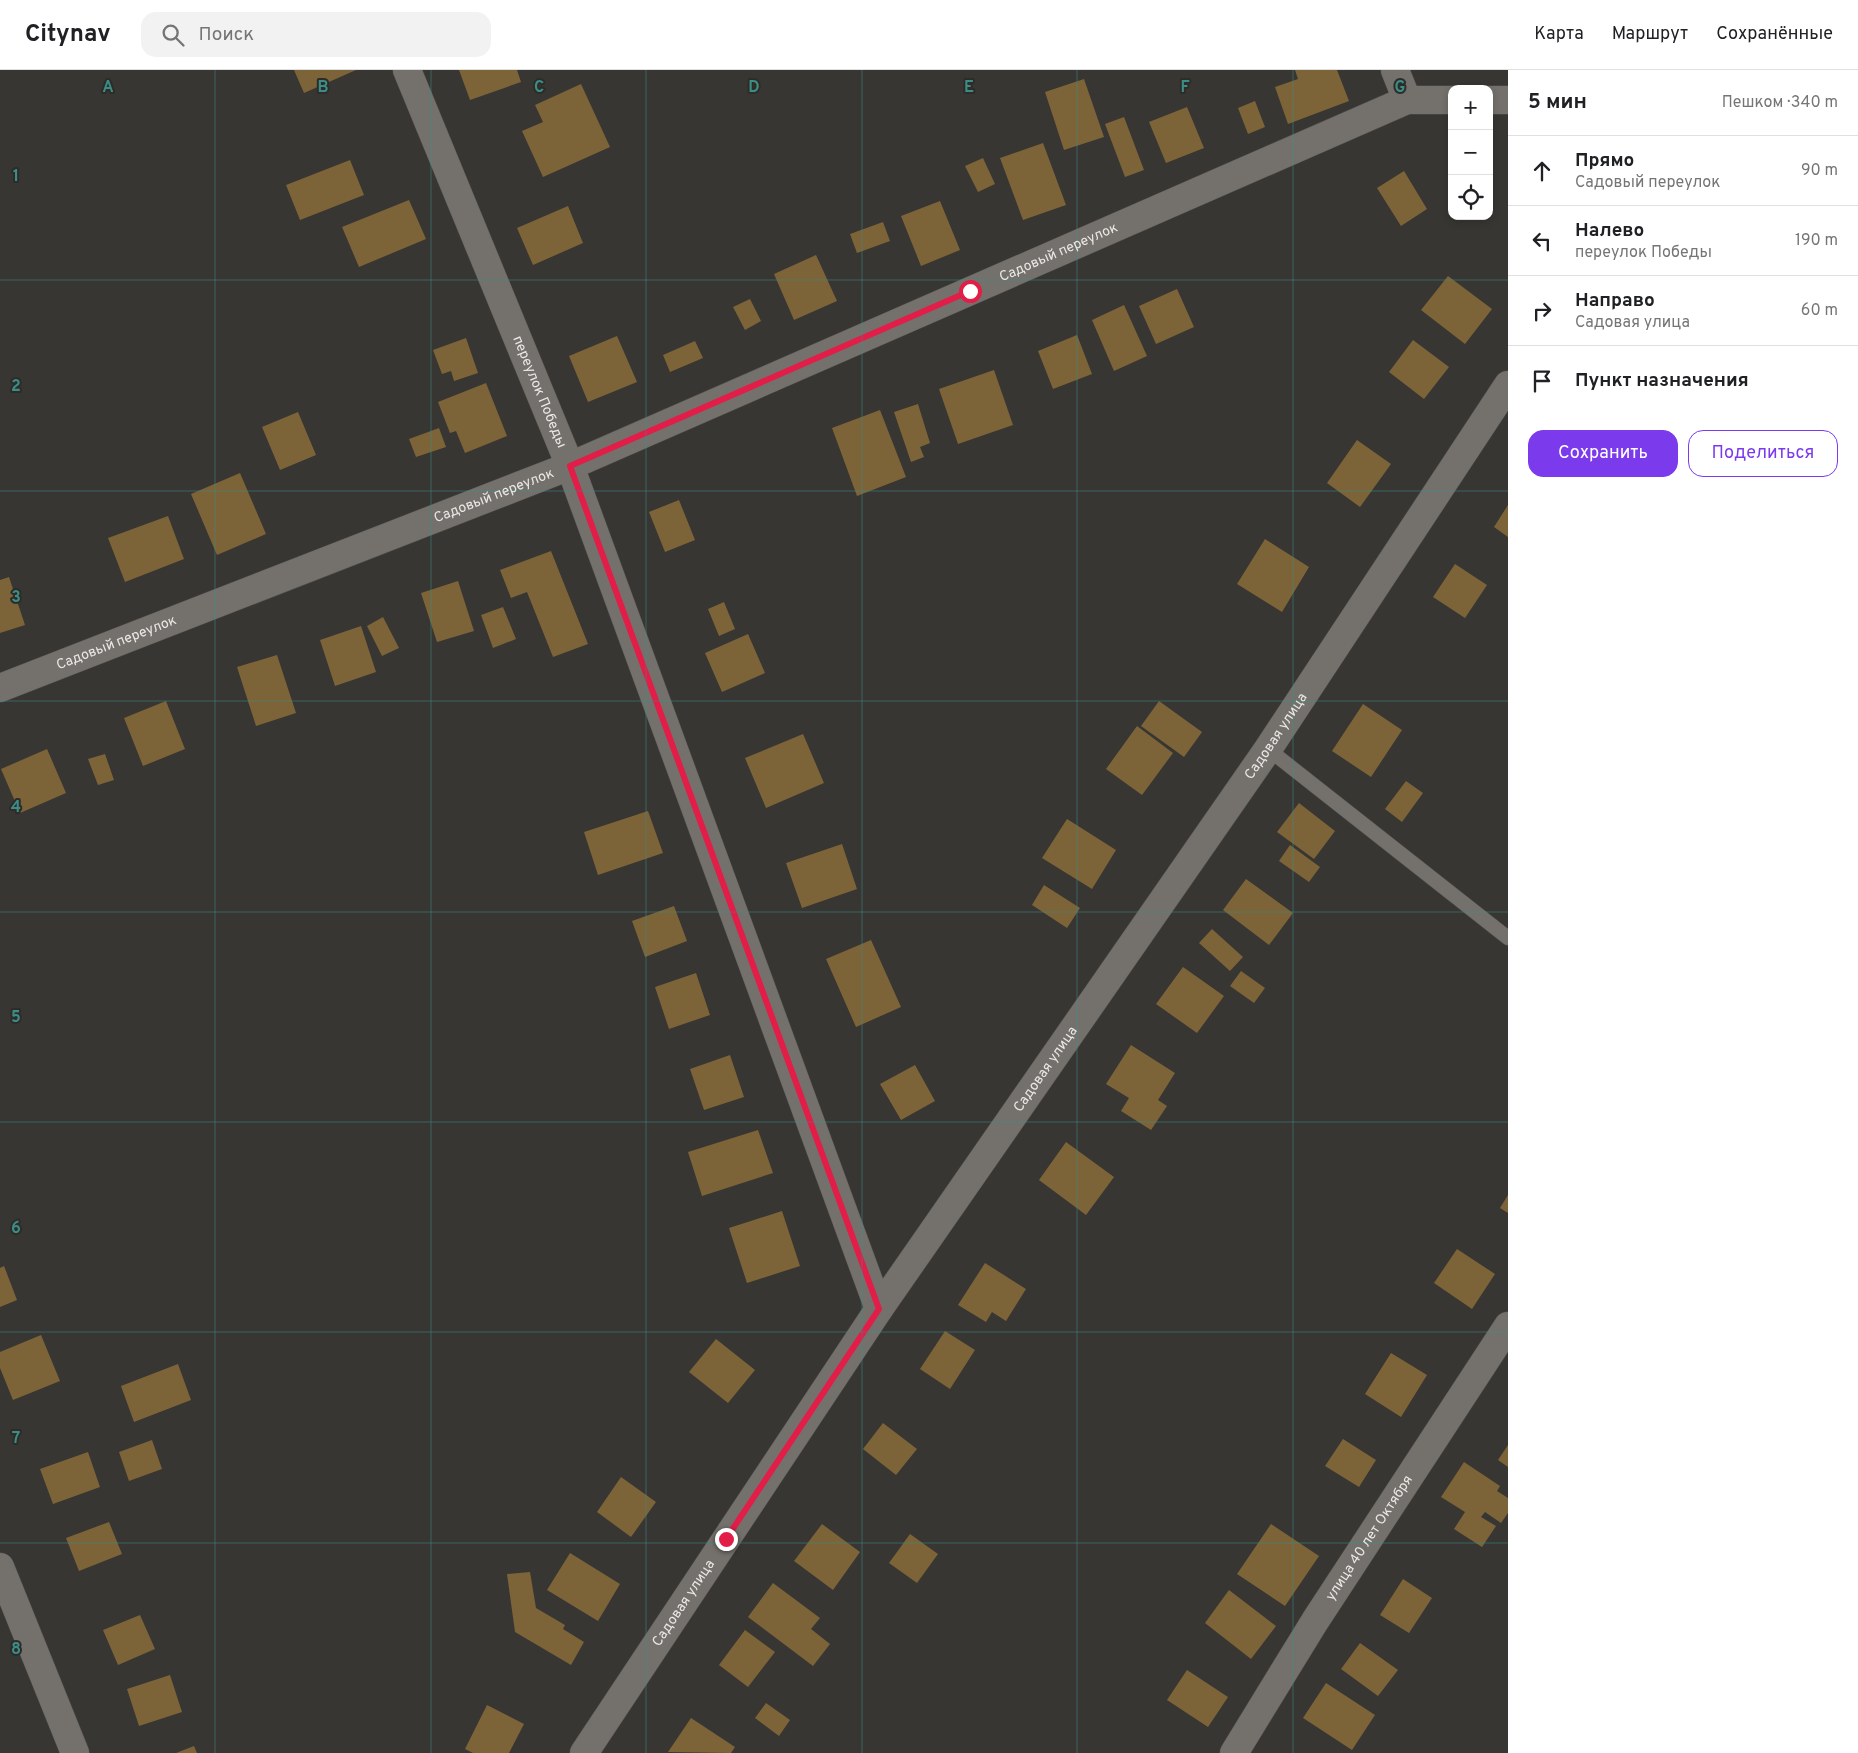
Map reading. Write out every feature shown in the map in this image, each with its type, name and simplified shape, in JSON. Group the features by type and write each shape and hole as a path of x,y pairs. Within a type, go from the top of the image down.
{"street":[{"name":"переулок Победы","path":"407,70 570,466 879,1309"},
{"path":"1395,70 1407,100"},
{"name":"Садовый переулок","path":"0,688 570,466 1407,100 1448,100"},
{"path":"1493,100 1508,100"},
{"name":"Садовая улица","path":"584,1753 879,1309 1268,749 1508,385"},
{"name":"улица 40 лет Октября","path":"1234,1753 1315,1621 1508,1326"},
{"path":"0,1567 75,1753"}],"lane":[{"path":"1268,749 1508,938"}],"building":[{"path":"294,70 356,70 304,93"},
{"path":"459,70 517,70 521,82 470,100"},
{"path":"1295,70 1337,70 1349,101 1288,124 1275,87 1298,79"},
{"path":"1084,79 1104,137 1064,150 1045,92"},
{"path":"581,84 610,147 543,177 522,131 543,122 535,105"},
{"path":"1255,101 1265,127 1248,134 1238,108"},
{"path":"1187,107 1204,148 1166,163 1149,122"},
{"path":"1124,117 1144,170 1125,177 1105,124"},
{"path":"1043,143 1066,205 1023,220 1000,158"},
{"path":"983,158 995,184 978,192 965,166"},
{"path":"350,160 364,195 300,220 286,185"},
{"path":"1404,171 1427,209 1401,226 1377,188"},
{"path":"409,200 426,239 359,267 342,227"},
{"path":"940,201 960,250 921,266 901,216"},
{"path":"568,206 583,243 533,265 517,228"},
{"path":"883,222 890,241 857,253 850,234"},
{"path":"816,255 837,301 794,320 774,274"},
{"path":"1448,276 1492,309 1465,344 1421,310"},
{"path":"1177,289 1194,327 1156,344 1139,306"},
{"path":"750,299 761,321 745,330 733,307"},
{"path":"1124,305 1147,356 1114,371 1092,320"},
{"path":"1077,335 1092,374 1053,389 1038,351"},
{"path":"617,336 637,382 588,402 569,356"},
{"path":"466,338 478,373 454,381 451,371 442,374 433,350"},
{"path":"1413,340 1449,367 1424,399 1389,372"},
{"path":"695,341 703,358 670,372 663,355"},
{"path":"994,370 1013,425 958,444 939,389"},
{"path":"486,383 507,436 465,453 456,431 450,433 438,402"},
{"path":"918,404 930,443 920,447 924,457 911,462 894,412"},
{"path":"880,410 906,477 857,496 832,428"},
{"path":"298,412 316,455 280,470 262,427"},
{"path":"439,428 446,447 416,457 409,439"},
{"path":"1357,440 1391,464 1360,507 1327,483"},
{"path":"240,473 266,534 217,555 191,494"},
{"path":"679,500 695,540 665,552 649,512"},
{"path":"1508,505 1508,537 1494,527"},
{"path":"168,516 184,559 125,582 108,538"},
{"path":"1265,539 1309,567 1282,612 1237,584"},
{"path":"551,551 588,644 553,657 527,592 511,598 500,570"},
{"path":"1455,564 1487,585 1465,618 1433,597"},
{"path":"9,577 25,625 0,633 0,580"},
{"path":"458,581 474,631 437,642 421,593"},
{"path":"724,602 735,629 719,636 708,609"},
{"path":"503,607 516,639 493,648 481,615"},
{"path":"383,617 399,648 382,656 367,626"},
{"path":"361,626 376,672 335,686 320,640"},
{"path":"748,634 765,673 722,692 705,653"},
{"path":"277,655 296,713 256,726 237,667"},
{"path":"166,701 185,749 143,766 124,718"},
{"path":"1159,701 1202,732 1184,757 1141,726"},
{"path":"1363,704 1402,730 1371,777 1332,751"},
{"path":"1137,726 1173,753 1142,795 1106,769"},
{"path":"803,734 824,783 766,808 745,758"},
{"path":"47,749 66,793 20,813 1,769"},
{"path":"105,754 114,780 98,785 88,759"},
{"path":"1406,781 1423,793 1402,822 1385,809"},
{"path":"1299,803 1335,831 1314,859 1277,832"},
{"path":"648,811 663,853 598,875 584,832"},
{"path":"1067,819 1116,850 1092,889 1042,858"},
{"path":"842,844 857,889 802,908 786,863"},
{"path":"1290,845 1320,867 1309,882 1279,861"},
{"path":"1246,879 1293,913 1269,945 1223,910"},
{"path":"1044,885 1080,908 1067,928 1032,905"},
{"path":"674,906 687,941 645,957 632,921"},
{"path":"1212,929 1243,957 1230,971 1199,943"},
{"path":"871,940 901,1007 856,1027 826,959"},
{"path":"1183,967 1224,996 1197,1033 1156,1004"},
{"path":"1241,971 1265,988 1254,1003 1230,986"},
{"path":"696,973 710,1015 669,1029 655,987"},
{"path":"1131,1045 1175,1073 1158,1100 1167,1106 1151,1130 1121,1111 1129,1098 1106,1084"},
{"path":"730,1055 744,1097 704,1110 690,1069"},
{"path":"915,1065 935,1101 901,1120 880,1084"},
{"path":"758,1130 773,1173 702,1196 688,1152"},
{"path":"1066,1142 1114,1177 1086,1215 1039,1180"},
{"path":"1508,1195 1508,1213 1500,1208"},
{"path":"782,1211 800,1266 747,1283 729,1228"},
{"path":"1457,1249 1495,1274 1472,1309 1434,1283"},
{"path":"985,1263 1026,1289 1006,1321 992,1312 986,1322 958,1305"},
{"path":"4,1266 17,1300 0,1307 0,1268"},
{"path":"945,1331 975,1350 950,1389 920,1369"},
{"path":"41,1335 60,1381 13,1400 0,1368 0,1352"},
{"path":"716,1339 755,1370 728,1403 689,1372"},
{"path":"1391,1353 1427,1375 1401,1417 1365,1394"},
{"path":"178,1364 191,1400 134,1422 121,1386"},
{"path":"883,1423 917,1449 896,1475 863,1449"},
{"path":"1343,1439 1376,1460 1359,1487 1325,1466"},
{"path":"152,1440 162,1469 129,1481 119,1452"},
{"path":"1508,1445 1508,1467 1498,1460"},
{"path":"88,1452 100,1487 53,1504 40,1469"},
{"path":"1464,1462 1500,1486 1497,1491 1508,1498 1508,1513 1501,1523 1485,1512 1481,1517 1496,1526 1482,1547 1454,1529 1465,1512 1441,1497"},
{"path":"621,1477 656,1502 631,1537 597,1512"},
{"path":"109,1522 122,1554 79,1571 66,1538"},
{"path":"822,1524 860,1552 833,1590 794,1561"},
{"path":"1271,1524 1319,1556 1285,1606 1237,1574"},
{"path":"910,1534 938,1554 917,1583 889,1563"},
{"path":"570,1553 620,1584 598,1621 547,1590"},
{"path":"530,1572 536,1608 565,1625 563,1629 584,1642 571,1665 515,1632 507,1574"},
{"path":"1403,1579 1432,1598 1409,1633 1380,1615"},
{"path":"773,1583 820,1618 811,1629 830,1644 813,1666 748,1617"},
{"path":"1229,1590 1276,1626 1251,1659 1205,1623"},
{"path":"140,1615 155,1649 118,1665 103,1630"},
{"path":"745,1630 775,1652 748,1687 719,1665"},
{"path":"1360,1643 1398,1670 1378,1696 1341,1669"},
{"path":"1187,1670 1228,1697 1208,1727 1167,1700"},
{"path":"170,1675 182,1712 139,1726 127,1689"},
{"path":"1326,1683 1375,1715 1352,1750 1303,1718"},
{"path":"766,1703 790,1720 779,1736 755,1718"},
{"path":"487,1705 524,1724 509,1753 473,1753 465,1749"},
{"path":"691,1718 735,1747 731,1753 668,1752"},
{"path":"194,1746 197,1753 176,1753"}],"route":[{"path":"726,1539 879,1309 570,466 970,291"}]}
